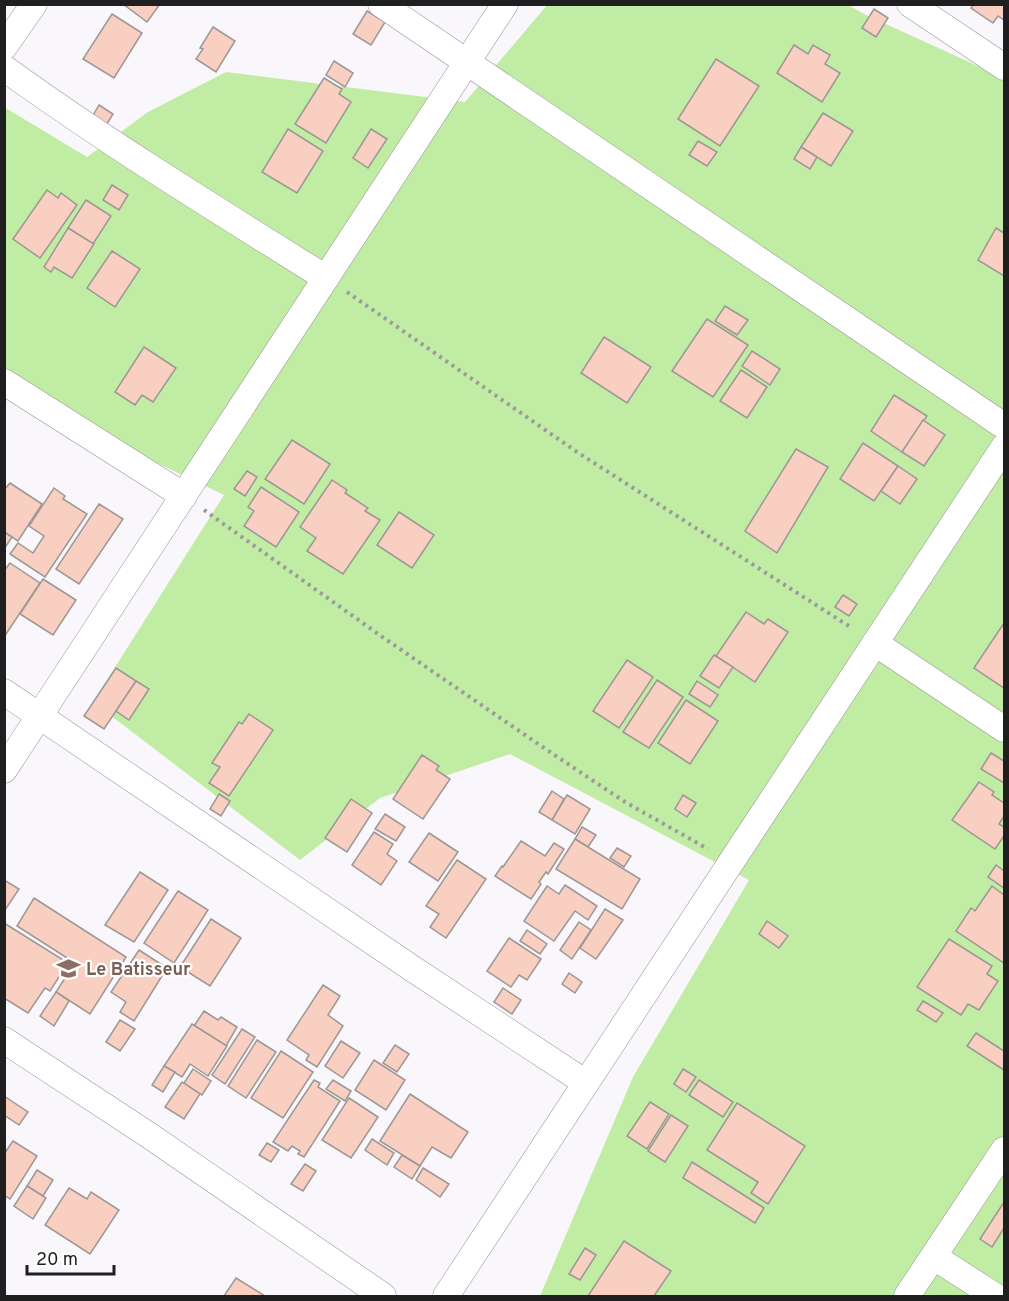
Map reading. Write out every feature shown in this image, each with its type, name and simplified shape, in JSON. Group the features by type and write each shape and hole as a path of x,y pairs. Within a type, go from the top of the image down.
{"street":[{"path":"4,47 34,4"},
{"path":"381,4 1005,426"},
{"path":"4,770 505,4"},
{"path":"910,4 940,13 1005,67"},
{"path":"4,68 75,119 326,278"},
{"path":"4,382 184,496"},
{"path":"446,1296 1005,447"},
{"path":"875,643 1005,729"},
{"path":"4,692 413,969 586,1083"},
{"path":"4,1040 218,1182 383,1296"},
{"path":"907,1296 1005,1150"},
{"path":"934,1257 995,1296"}],"path":[{"path":"326,278 577,452 875,643"},
{"path":"184,496 547,750 626,802 731,862"}],"green space":[{"path":"548,4 848,5 1004,78 1004,1296 540,1296 633,1077 749,880 510,754 380,798 300,860 93,702 224,495 5,390 4,107 87,157 148,112 226,72 465,102"}],"building":[{"path":"123,4 160,4 147,22"},
{"path":"974,4 1004,4 1004,20 998,16 993,23 971,8"},
{"path":"874,9 888,18 876,37 862,28"},
{"path":"367,11 385,22 371,45 353,34"},
{"path":"112,14 142,33 114,78 83,59"},
{"path":"213,27 235,41 216,72 196,59"},
{"path":"794,45 808,54 813,45 830,55 825,64 840,73 822,102 777,73"},
{"path":"716,59 759,86 720,146 678,119"},
{"path":"334,61 353,73 345,87 326,75"},
{"path":"324,78 342,89 339,94 351,102 326,143 295,124"},
{"path":"99,105 113,114 105,127 91,119"},
{"path":"823,113 853,131 831,166 801,147"},
{"path":"288,129 323,151 297,193 262,172"},
{"path":"371,129 387,139 368,168 353,158"},
{"path":"698,141 717,152 707,166 689,155"},
{"path":"801,147 817,157 810,169 794,159"},
{"path":"112,185 128,195 119,210 103,200"},
{"path":"47,190 58,198 61,193 77,205 40,258 13,239"},
{"path":"86,200 111,216 93,244 68,228"},
{"path":"68,228 94,244 72,278 54,267 51,272 44,267"},
{"path":"996,228 1004,233 1004,276 978,260"},
{"path":"112,251 140,269 115,307 87,288"},
{"path":"725,306 748,320 737,335 715,321"},
{"path":"707,319 748,345 713,397 672,371"},
{"path":"604,337 651,367 627,403 581,373"},
{"path":"144,347 176,368 153,402 142,395 135,405 115,392"},
{"path":"752,351 780,369 770,385 742,366"},
{"path":"741,370 767,387 747,418 720,401"},
{"path":"894,395 927,416 902,452 871,431"},
{"path":"923,420 945,435 924,466 902,452"},
{"path":"292,440 330,464 304,504 265,479"},
{"path":"863,443 898,466 874,501 840,479"},
{"path":"796,449 828,467 777,553 745,531"},
{"path":"898,466 917,479 900,504 881,491"},
{"path":"247,471 257,477 245,496 234,489"},
{"path":"332,480 347,490 345,493 368,508 365,511 380,520 343,574 307,551 316,538 300,527"},
{"path":"10,483 42,504 18,541 4,532 4,490"},
{"path":"261,487 299,512 276,547 244,526 254,511 248,507"},
{"path":"54,488 65,496 63,499 87,514 45,577 10,554 18,543 33,553 44,536 29,526"},
{"path":"99,504 123,519 79,584 56,569"},
{"path":"399,512 434,535 412,568 377,545"},
{"path":"4,532 12,537 4,549"},
{"path":"10,563 40,583 4,637 4,571"},
{"path":"43,579 76,600 53,635 20,614"},
{"path":"843,595 857,604 849,616 835,607"},
{"path":"746,612 764,624 768,619 788,632 755,682 716,656"},
{"path":"1004,623 1004,688 974,668"},
{"path":"714,655 733,667 719,688 700,676"},
{"path":"627,660 653,677 619,728 593,711"},
{"path":"116,668 136,681 104,729 84,716"},
{"path":"657,680 683,697 649,748 623,732"},
{"path":"136,681 149,689 129,720 116,711"},
{"path":"697,681 718,695 710,707 689,694"},
{"path":"686,700 718,721 690,764 658,743"},
{"path":"249,714 273,730 229,796 209,783 220,767 212,763 239,722 242,724"},
{"path":"991,753 1004,761 1004,783 981,769"},
{"path":"422,755 439,766 436,770 450,779 423,819 393,799"},
{"path":"979,782 994,792 992,795 1004,803 1004,816 999,824 1004,827 1004,836 995,849 952,820"},
{"path":"552,791 564,799 552,820 539,812"},
{"path":"219,794 230,801 221,816 210,809"},
{"path":"567,795 590,809 575,834 552,820"},
{"path":"683,795 696,803 687,817 675,809"},
{"path":"351,799 372,813 347,852 325,838"},
{"path":"385,814 405,827 396,841 375,829"},
{"path":"582,827 596,835 588,847 575,839"},
{"path":"374,832 393,844 387,854 397,861 381,885 352,865"},
{"path":"429,833 458,852 438,881 409,862"},
{"path":"575,839 640,879 622,909 556,869"},
{"path":"521,841 545,856 554,843 564,849 548,874 546,872 539,882 541,884 531,899 495,876"},
{"path":"617,848 631,856 624,867 610,858"},
{"path":"457,860 486,879 446,938 430,927 439,914 426,906"},
{"path":"996,865 1004,871 1004,888 988,877"},
{"path":"140,872 168,890 134,942 105,925"},
{"path":"4,880 19,889 5,910 4,910"},
{"path":"565,885 597,906 588,920 575,911 554,941 524,921 547,886 559,894"},
{"path":"992,886 1004,895 1004,963 956,931 971,908 975,911"},
{"path":"178,891 208,910 174,963 144,943"},
{"path":"34,898 126,957 90,1014 56,992 75,963 17,926"},
{"path":"605,909 623,920 596,959 580,948"},
{"path":"211,919 241,938 210,986 180,967"},
{"path":"767,921 788,936 779,948 759,934"},
{"path":"579,922 591,930 572,959 560,950"},
{"path":"4,923 68,963 50,991 45,988 28,1013 4,998"},
{"path":"527,930 547,944 540,954 520,941"},
{"path":"509,938 541,959 527,980 519,975 511,987 487,971"},
{"path":"949,939 992,966 987,974 998,981 979,1010 968,1004 961,1015 917,987"},
{"path":"139,950 167,968 134,1021 120,1012 126,1002 111,992"},
{"path":"569,973 582,982 575,993 562,984"},
{"path":"323,985 340,996 328,1015 343,1026 317,1067 306,1060 309,1055 287,1040"},
{"path":"503,988 521,1000 512,1014 494,1002"},
{"path":"56,992 69,1001 54,1026 40,1016"},
{"path":"923,1001 943,1013 936,1022 917,1010"},
{"path":"204,1011 218,1020 221,1017 237,1027 226,1046 194,1026"},
{"path":"120,1020 135,1029 120,1051 106,1042"},
{"path":"192,1024 227,1046 208,1076 190,1064 182,1077 164,1066"},
{"path":"242,1029 255,1037 225,1084 212,1075"},
{"path":"976,1033 1004,1051 1004,1070 967,1046"},
{"path":"257,1040 276,1052 246,1098 228,1086"},
{"path":"341,1041 360,1053 343,1078 325,1066"},
{"path":"395,1045 409,1054 397,1072 383,1063"},
{"path":"281,1051 313,1072 283,1118 251,1098"},
{"path":"374,1060 405,1080 386,1110 355,1090"},
{"path":"164,1066 175,1072 163,1092 152,1085"},
{"path":"193,1069 211,1081 202,1095 184,1083"},
{"path":"683,1069 696,1077 686,1092 674,1084"},
{"path":"314,1080 320,1083 318,1087 340,1101 304,1157 298,1154 300,1151 292,1146 288,1151 273,1142"},
{"path":"333,1080 351,1091 345,1101 326,1089"},
{"path":"699,1080 733,1102 723,1117 689,1095"},
{"path":"182,1082 200,1094 184,1119 165,1107"},
{"path":"410,1094 468,1132 451,1158 432,1147 420,1166 380,1141"},
{"path":"4,1096 28,1112 19,1125 4,1115"},
{"path":"349,1098 378,1117 351,1158 322,1140"},
{"path":"650,1102 669,1114 647,1149 627,1136"},
{"path":"737,1103 805,1146 768,1204 751,1193 758,1182 707,1150"},
{"path":"671,1115 688,1126 665,1162 648,1151"},
{"path":"372,1139 394,1153 387,1165 365,1150"},
{"path":"13,1141 37,1156 10,1199 4,1195 4,1154"},
{"path":"267,1143 279,1150 271,1162 259,1155"},
{"path":"402,1155 420,1166 412,1179 394,1167"},
{"path":"692,1162 764,1208 755,1223 683,1178"},
{"path":"305,1164 316,1171 303,1191 291,1184"},
{"path":"423,1168 449,1184 440,1197 416,1180"},
{"path":"37,1170 53,1180 43,1196 27,1186"},
{"path":"27,1186 46,1198 33,1219 14,1206"},
{"path":"69,1188 87,1199 91,1192 119,1210 90,1254 45,1225"},
{"path":"1004,1202 1004,1228 992,1247 980,1239"},
{"path":"624,1241 671,1271 654,1296 588,1296"},
{"path":"585,1248 596,1255 580,1280 569,1274"},
{"path":"236,1278 265,1296 224,1296"}],"place":[{"name":"Le Batisseur","path":"68,969"}]}
